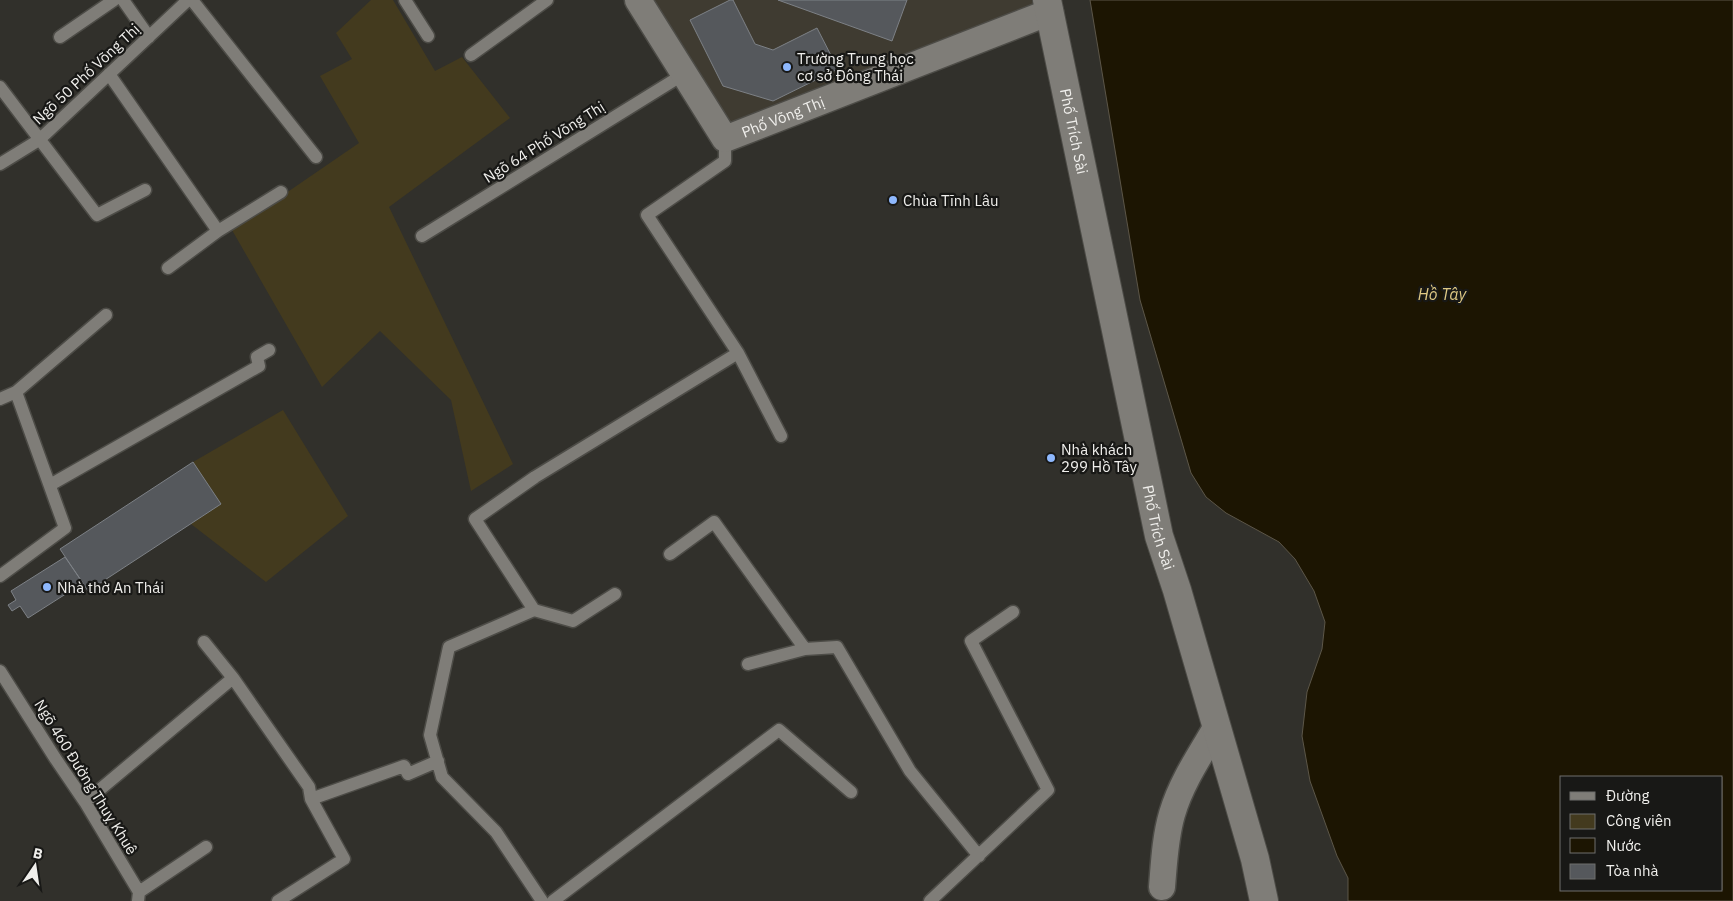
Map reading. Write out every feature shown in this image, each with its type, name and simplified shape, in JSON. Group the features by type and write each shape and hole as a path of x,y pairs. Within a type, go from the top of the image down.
{"street":[{"name":"Phố Võng Thị","path":"638,0 725,139 1048,6"},
{"name":"Phố Trích Sài","path":"1048,6 1159,536 1177,590 1255,859 1264,901"},
{"path":"1163,894 1167,837 1172,813 1197,759 1216,728"}],"lane":[{"path":"60,37 114,0"},
{"path":"122,0 148,37"},
{"path":"190,0 316,157"},
{"name":"Ngõ 50 Phố Võng Thị","path":"0,164 39,140 190,0"},
{"path":"405,0 428,36"},
{"path":"471,55 547,0"},
{"path":"109,74 218,231"},
{"name":"Ngõ 64 Phố Võng Thị","path":"422,236 684,74"},
{"path":"0,87 97,215 144,190"},
{"path":"725,139 725,161 647,215 738,353 781,436"},
{"path":"168,268 218,231 281,192"},
{"path":"0,399 16,392 106,315"},
{"path":"50,485 259,366 256,357 269,350"},
{"path":"534,610 475,519 535,477 738,353"},
{"path":"0,576 65,528 16,392"},
{"path":"670,554 714,522 805,650"},
{"path":"542,901 496,832 442,777 430,735 449,647 534,610 573,621 616,594"},
{"path":"930,901 1048,790 971,641 1013,612"},
{"path":"204,642 233,678 309,787 311,799 344,859 278,901"},
{"path":"748,664 805,650 837,647 910,771 978,856"},
{"name":"Ngõ 460 Đường Thuỵ Khuê","path":"0,671 85,802 139,897"},
{"path":"85,802 233,678"},
{"path":"553,901 779,730 851,792"},
{"path":"311,799 404,766 408,774 438,761"},
{"path":"139,897 206,847"}],"shaded area":[{"name":"Trường Trung học cơ sở Đông Thái","path":"649,0 1038,0 1040,6 727,127"}],"green space":[{"path":"371,0 393,0 435,71 462,57 510,118 389,207 513,464 471,491 451,400 380,331 322,387 232,230 359,143 320,76 352,59 336,33"},
{"path":"283,410 348,516 266,582 191,524 221,504 193,462"}],"water":[{"name":"Hồ Tây","path":"1090,0 1733,0 1733,901 1348,901 1348,878 1337,856 1310,781 1302,736 1307,692 1322,649 1325,622 1314,591 1295,559 1279,542 1226,513 1206,497 1191,473 1140,300"}],"building":[{"path":"733,0 755,44 773,50 817,28 838,69 773,101 723,86 690,20"},
{"name":"Trường Trung học cơ sở Đông Thái","path":"778,0 907,0 892,41"},
{"path":"193,462 221,504 88,591 60,549"},
{"name":"Nhà thờ An Thái","path":"65,557 83,583 28,618 20,606 12,611 8,605 16,600 11,591"}],"place":[{"name":"Trường Trung học cơ sở Đông Thái","path":"787,67"},
{"name":"Chùa Tĩnh Lâu","path":"893,200"},
{"name":"Nhà khách 299 Hồ Tây","path":"1051,458"},
{"name":"Nhà thờ An Thái","path":"47,587"}]}
